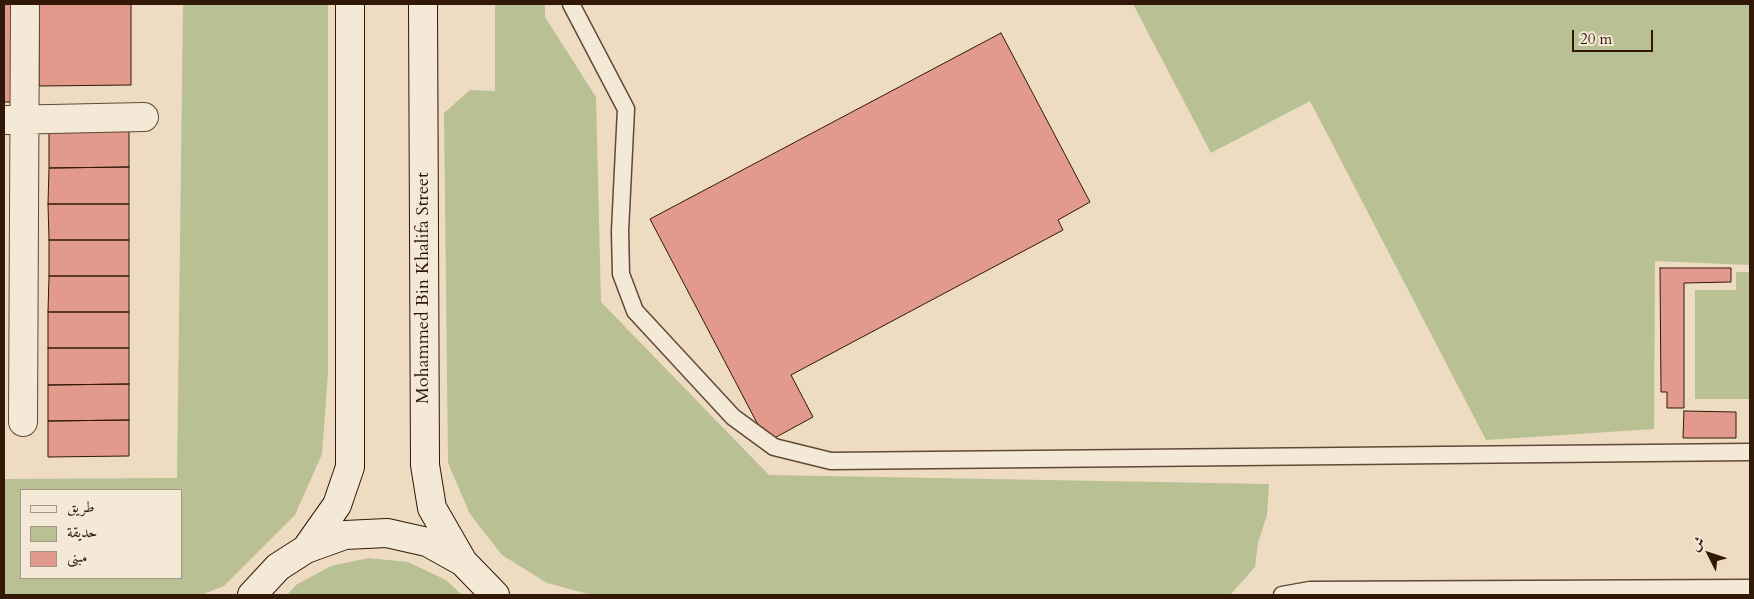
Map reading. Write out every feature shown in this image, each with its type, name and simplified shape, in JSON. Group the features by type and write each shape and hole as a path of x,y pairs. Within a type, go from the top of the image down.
{"main road":[{"path":"23,422 14,120 25,4"},
{"path":"306,549 337,505 350,467 350,4"},
{"name":"Mohammed Bin Khalifa Street","path":"424,4 424,465 432,508 464,562"},
{"path":"14,120 144,117"},
{"path":"252,595 278,567 306,549 345,535 387,533 427,542 464,562 495,594"}],"lane":[{"path":"571,4 626,109 620,231 621,274 635,311 734,417 774,447 831,461 1750,452"},
{"path":"1282,595 1310,590 1750,588"}],"green space":[{"path":"183,4 328,4 328,374 322,454 295,515 224,586 201,595 4,595 4,479 177,478"},
{"path":"495,4 545,4 545,17 596,97 601,302 769,475 1269,484 1267,515 1258,543 1255,567 1230,595 592,595 547,583 502,555 470,514 448,463 444,113 470,90 495,91"},
{"path":"1133,4 1750,4 1750,265 1655,261 1654,429 1486,440 1310,101 1211,153"},
{"path":"1736,272 1750,272 1750,399 1695,399 1695,290 1736,290"},
{"path":"369,558 408,562 446,580 462,595 287,595 296,585 331,566"}],"building":[{"path":"4,4 13,4 13,102 4,102"},
{"path":"39,4 131,4 131,85 39,86"},
{"path":"1001,33 1090,202 1058,220 1063,230 791,375 813,417 767,442 650,219"},
{"path":"129,131 129,167 49,168 49,132"},
{"path":"129,167 129,204 48,204 49,168"},
{"path":"48,204 129,204 129,240 49,240"},
{"path":"49,240 129,240 129,276 49,276"},
{"path":"1660,268 1731,268 1731,282 1684,283 1684,408 1667,408 1667,392 1661,392"},
{"path":"49,276 129,276 129,312 48,312"},
{"path":"48,312 129,312 129,348 48,348"},
{"path":"48,348 129,348 129,384 48,385"},
{"path":"129,384 129,420 48,421 48,385"},
{"path":"1684,411 1736,412 1736,438 1683,438"},
{"path":"129,420 129,456 48,457 48,421"}]}
